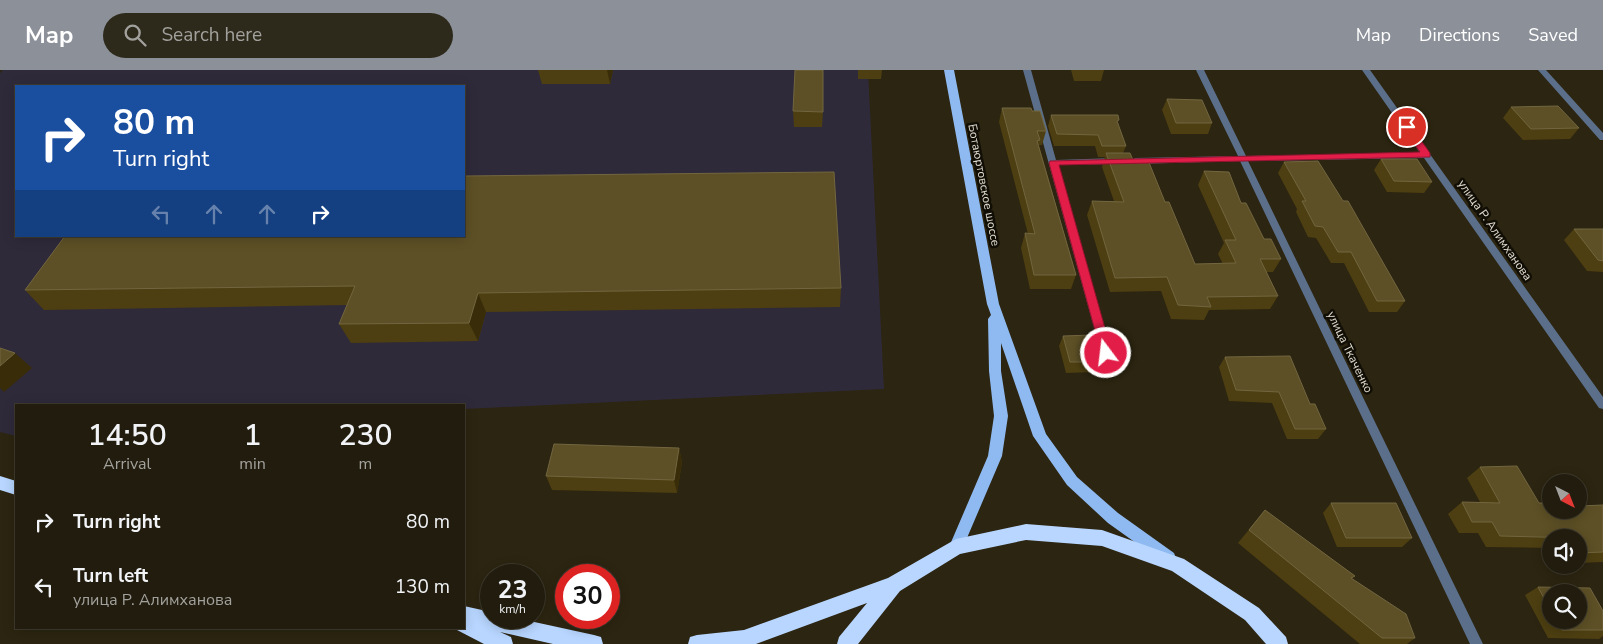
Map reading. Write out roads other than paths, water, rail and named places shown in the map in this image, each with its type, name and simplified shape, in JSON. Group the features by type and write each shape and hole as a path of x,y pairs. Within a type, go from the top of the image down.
{"highway":[{"path":"0,483 15,488"},
{"path":"697,644 744,639 894,584 956,547 1026,532 1102,538 1178,565 1252,614 1279,644"},
{"path":"846,644 894,584"},
{"path":"465,615 594,644"},
{"path":"465,624 504,644"}],"main road":[{"name":"Ботаюртовское шоссе","path":"949,70 993,304"},
{"path":"956,547 994,456 1000,424 1001,416 995,371 993,304"},
{"path":"993,304 1040,436 1072,481 1113,518 1178,565"}],"street":[{"path":"1027,70 1106,353"},
{"name":"улица Ткаченко","path":"1200,70 1477,644"},
{"name":"улица Р. Алимханова","path":"1366,70 1603,405"},
{"path":"1542,70 1603,138"},
{"path":"1053,163 1427,155"}]}
